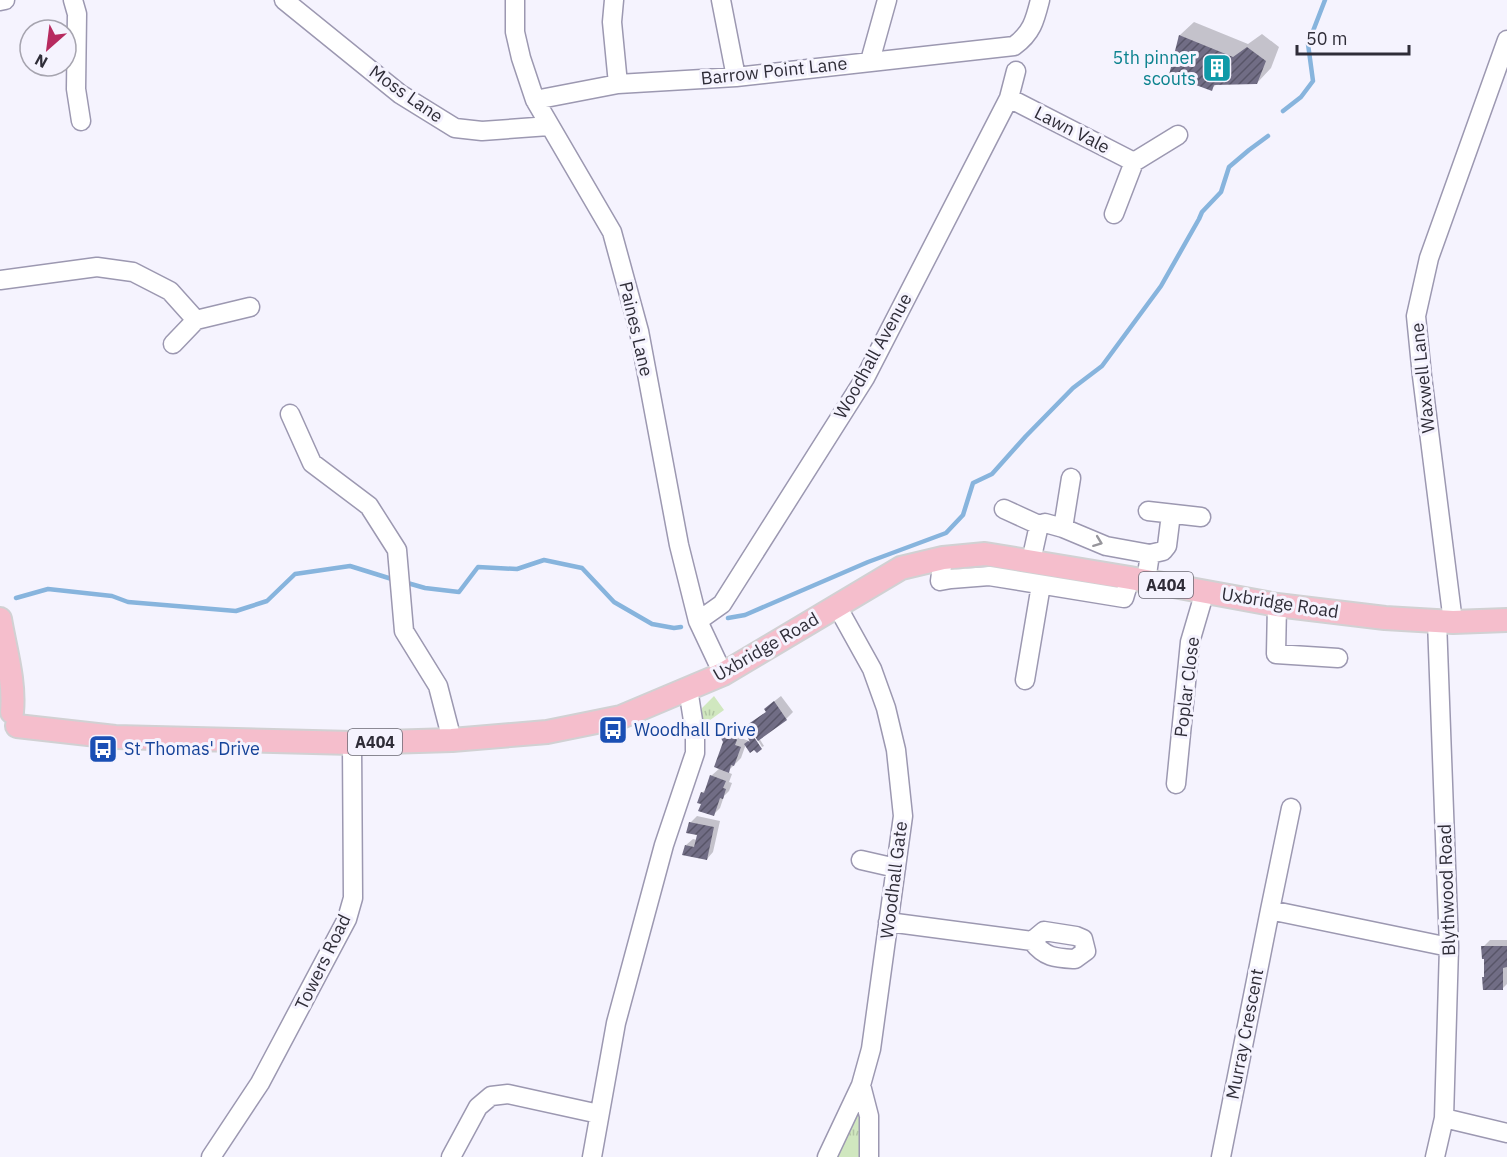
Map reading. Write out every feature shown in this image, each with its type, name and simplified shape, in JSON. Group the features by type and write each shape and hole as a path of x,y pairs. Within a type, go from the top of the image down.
{"main road":[{"name":"Uxbridge Road","path":"7,721 115,737 352,743 452,740 547,732 621,717 723,674 902,568 943,558 985,554 1277,605 1385,618 1445,621 1507,620"},
{"name":"A404","path":"0,619 13,698 7,721"}],"street":[{"path":"0,1 5,0"},
{"path":"73,0 77,14 76,89 81,121"},
{"name":"Moss Lane","path":"284,0 400,94 455,128 482,131 549,126"},
{"name":"Paines Lane","path":"515,0 515,32 535,100 612,232 639,331 678,542 698,621 723,674"},
{"path":"614,0 612,22 618,84"},
{"path":"720,0 736,77"},
{"path":"870,61 887,0"},
{"name":"Barrow Point Lane","path":"535,100 618,84 736,77 1014,46 1029,33 1040,0"},
{"name":"Waxwell Lane","path":"1445,621 1416,316 1429,258 1507,40"},
{"name":"Woodhall Avenue","path":"698,621 722,604 865,378 1010,98 1016,71"},
{"name":"Lawn Vale","path":"1010,98 1134,162"},
{"path":"1114,214 1134,162 1178,135"},
{"path":"0,280 97,267 133,272 170,291 196,320"},
{"path":"173,344 196,320 250,306"},
{"path":"290,414 312,463 369,506 397,550 404,631 438,686 452,740"},
{"path":"1063,528 1071,478"},
{"path":"1004,508 1039,525 1044,523 1063,528 1106,546 1150,554 1163,551 1167,546 1171,514"},
{"path":"1148,511 1201,517"},
{"path":"1031,561 1039,525"},
{"path":"943,558 940,581 989,576 1124,598 1138,579 1150,554"},
{"path":"1025,680 1041,585"},
{"name":"Poplar Close","path":"1176,784 1190,642 1205,591"},
{"path":"1277,605 1276,654 1338,658"},
{"name":"Woodhall Gate","path":"827,1157 861,1085 871,1049 903,816 896,750 886,708 872,669 837,606"},
{"name":"Blythwood Road","path":"1436,1157 1444,1118 1449,947 1445,621"},
{"path":"591,1157 619,1012 664,845 695,753 695,733 688,689"},
{"name":"Towers Road","path":"211,1157 260,1083 347,920 354,898 352,743"},
{"name":"Murray Crescent","path":"1221,1157 1291,808"},
{"path":"861,860 896,868"},
{"path":"1270,910 1449,947"},
{"path":"888,922 1032,941"},
{"path":"861,1085 869,1116 869,1157"},
{"path":"451,1157 478,1107 491,1096 508,1094 599,1114"},
{"path":"1444,1118 1507,1133"}],"green space":[{"path":"714,696 724,710 706,723 702,718 702,708"},
{"path":"861,1085 869,1157 827,1157"}],"building":[{"name":"5th pinner scouts","path":"1179,35 1233,57 1247,47 1266,61 1257,84 1214,85 1212,91 1169,75"},
{"path":"774,701 787,720 758,741 747,725 766,712 764,709"},
{"path":"750,731 762,749 757,753 754,750 750,753 744,744 750,742 746,734"},
{"path":"730,732 737,740 735,745 741,747 729,773 714,767 723,742 721,738"},
{"path":"710,775 726,781 723,788 726,789 723,799 720,798 714,816 698,811 701,804 697,803 701,792 704,793"},
{"path":"689,822 714,827 707,860 682,855 685,845 694,847 697,835 686,833"},
{"path":"1481,946 1507,946 1507,967 1503,968 1503,990 1483,990 1484,959 1482,959"}],"waterway":[{"path":"1283,111 1301,97 1313,81 1308,44 1325,0"},
{"path":"728,618 745,615 868,562 946,533 963,515 973,483 992,474 1073,388 1102,366 1161,286 1202,212 1221,192 1229,167 1268,136"},
{"path":"404,582 425,588 459,592 478,567 517,569 544,560 582,568 614,602 652,624 681,627"},
{"path":"16,598 48,589 112,596 128,602 236,611 267,601 295,574 350,566 395,580"}],"place":[{"name":"5th pinner scouts","path":"1217,68"},
{"name":"Woodhall Drive","path":"613,730"},
{"name":"St Thomas' Drive","path":"103,749"}]}
